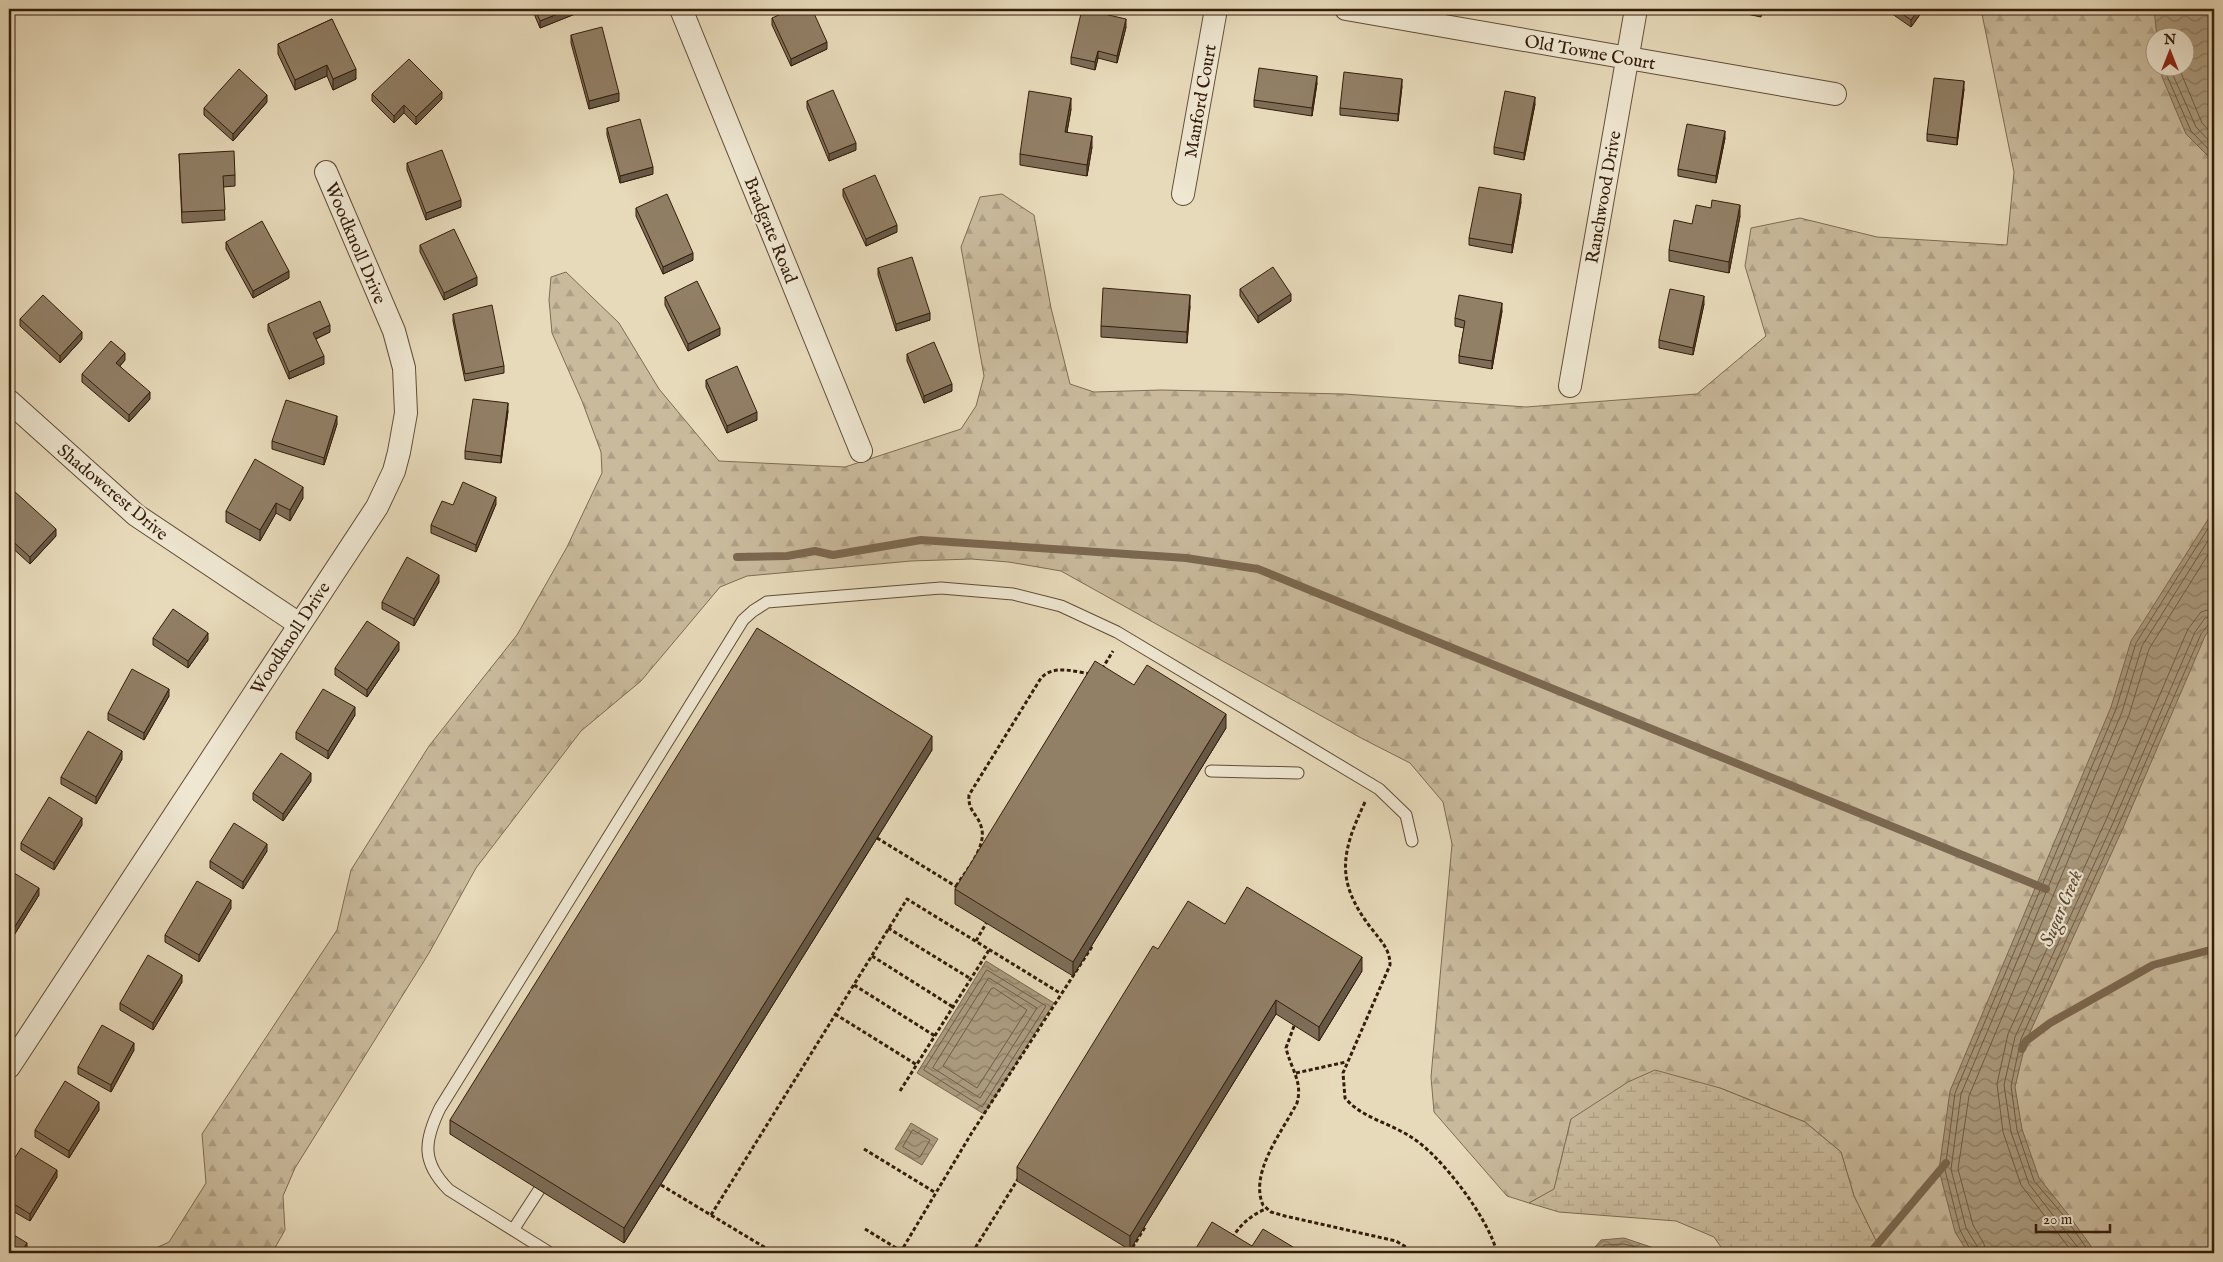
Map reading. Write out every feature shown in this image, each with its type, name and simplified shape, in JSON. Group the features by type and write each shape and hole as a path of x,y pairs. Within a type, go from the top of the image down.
{"street":[{"name":"Bradgate Road","path":"681,9 861,451"},
{"name":"Manford Court","path":"1183,194 1216,9"},
{"name":"Old Towne Court","path":"1346,9 1835,94"},
{"name":"Ranchwood Drive","path":"1570,386 1636,9"},
{"name":"Woodknoll Drive","path":"9,1067 377,507 394,471 406,413 404,368 394,332 326,172"},
{"name":"Shadowcrest Drive","path":"9,402 136,516 299,624"}],"lane":[{"path":"550,1253 449,1190 438,1179 429,1160 426,1143 431,1127 440,1108 743,620 753,610 767,602 941,588 976,589 1013,594 1061,606 1123,635 1373,786 1398,805 1406,815 1412,841"},
{"path":"1211,771 1298,773"},
{"path":"513,1230 539,1190"}],"path":[{"path":"956,886 978,850 983,837 981,825 968,804 969,795 1041,678 1046,673 1055,669 1099,675 1123,635"},
{"path":"1373,786 1350,838 1345,853 1345,868 1348,886 1356,908 1387,948 1390,965 1342,1073 1345,1098 1352,1106 1364,1113 1412,1137 1432,1154 1484,1220 1491,1233 1497,1252 1492,1253"},
{"path":"877,838 963,890"},
{"path":"712,1215 907,899 1060,993"},
{"path":"976,941 990,918"},
{"path":"888,928 971,979"},
{"path":"865,1229 900,1252 1060,993 1082,963 1092,945"},
{"path":"900,1091 989,950"},
{"path":"872,956 953,1007"},
{"path":"1074,958 1082,963"},
{"path":"854,985 935,1036"},
{"path":"836,1014 917,1065"},
{"path":"1294,1026 1286,1048 1296,1073 1300,1093 1297,1103 1261,1171 1258,1184 1259,1197 1263,1206 1285,1216 1396,1241 1416,1253"},
{"path":"1296,1073 1347,1062"},
{"path":"864,1149 936,1193"},
{"path":"972,1253 1021,1175"},
{"path":"660,1185 774,1253"},
{"path":"1228,1246 1240,1227 1255,1213 1267,1208"},
{"path":"1129,1253 1145,1227"}],"green space":[{"path":"1981,9 2214,9 2214,1253 1882,1253 1854,1196 1841,1152 1805,1122 1720,1088 1571,1119 1554,1190 1529,1203 1507,1196 1434,1112 1431,1077 1452,844 1443,802 1410,763 1361,738 1061,571 1009,562 971,559 911,561 747,576 720,587 641,681 581,731 476,868 429,953 295,1168 283,1196 285,1230 272,1253 145,1253 169,1242 206,1183 202,1134 337,930 351,870 429,746 517,635 567,547 602,473 601,452 582,401 552,333 549,300 551,277 566,272 619,323 659,389 719,461 845,467 961,429 976,406 984,376 961,247 980,197 1002,194 1034,215 1051,308 1070,384 1094,392 1161,390 1344,394 1526,407 1697,394 1766,336 1745,266 1751,228 1800,218 1877,237 2007,245 2014,172"},
{"path":"1655,1070 1720,1088 1805,1122 1841,1152 1854,1196 1882,1253 1725,1253 1714,1237 1676,1221 1559,1212 1529,1203 1554,1189 1571,1119 1628,1082"}],"water":[{"path":"2154,9 2214,9 2214,162 2186,134 2162,78 2196,78 2196,28 2156,28"},
{"name":"Sugar Creek","path":"2214,510 2214,624 2205,636 2123,828 2026,1041 2015,1087 2022,1129 2039,1178 2096,1253 1968,1253 1955,1232 1939,1170 1950,1091 2111,707 2131,641"},
{"path":"986,961 1054,1003 984,1114 917,1073"},
{"path":"911,1123 938,1139 922,1165 895,1149"},
{"path":"1624,1238 1669,1253 1590,1253 1601,1240"}],"building":[{"path":"535,9 570,9 540,21"},
{"path":"792,9 812,9 827,42 791,59 772,18"},
{"path":"1082,9 1126,19 1117,56 1098,51 1095,62 1071,57"},
{"path":"1895,9 1919,9 1911,20"},
{"path":"332,19 356,69 333,79 327,65 295,80 278,44"},
{"path":"602,27 619,93 589,101 571,35"},
{"path":"409,59 442,92 416,117 404,105 394,116 372,94"},
{"path":"1259,68 1317,76 1312,108 1254,100"},
{"path":"239,69 267,95 233,134 204,108"},
{"path":"1344,72 1402,79 1398,114 1340,108"},
{"path":"1934,78 1964,81 1957,138 1927,134"},
{"path":"833,90 856,143 829,154 807,101"},
{"path":"1029,91 1071,98 1065,132 1092,136 1087,165 1020,154"},
{"path":"1505,91 1535,97 1524,153 1494,147"},
{"path":"640,119 653,167 620,176 607,128"},
{"path":"1687,124 1725,131 1716,176 1678,169"},
{"path":"442,150 461,200 426,213 407,163"},
{"path":"234,151 235,175 223,176 225,210 182,212 179,154"},
{"path":"875,175 897,225 866,239 843,189"},
{"path":"1479,187 1521,194 1512,245 1469,238"},
{"path":"667,194 693,253 663,267 636,208"},
{"path":"1712,200 1740,205 1729,262 1669,250 1674,220 1692,224 1696,205 1711,208"},
{"path":"262,221 289,271 253,291 226,242"},
{"path":"454,229 477,277 444,293 420,245"},
{"path":"912,257 930,313 896,324 878,268"},
{"path":"1273,267 1291,294 1258,316 1240,289"},
{"path":"697,281 720,328 688,344 665,297"},
{"path":"1103,288 1190,295 1187,332 1101,326"},
{"path":"1670,289 1704,296 1693,348 1659,340"},
{"path":"43,295 82,332 60,356 20,319"},
{"path":"1459,295 1502,303 1492,361 1459,356 1465,321 1455,318"},
{"path":"320,301 330,325 313,333 324,356 289,372 268,324"},
{"path":"492,305 504,366 465,374 453,314"},
{"path":"111,341 125,353 116,363 150,392 129,415 82,374"},
{"path":"934,342 952,384 924,396 907,354"},
{"path":"737,366 757,412 727,426 706,380"},
{"path":"473,399 508,403 501,456 465,451"},
{"path":"286,400 337,416 324,458 272,441"},
{"path":"255,459 303,487 290,510 276,503 260,530 226,511"},
{"path":"463,482 496,497 476,545 431,525 442,501 453,505"},
{"path":"14,491 56,529 30,557 9,538 9,497"},
{"path":"407,557 439,575 414,619 382,602"},
{"path":"173,609 208,633 188,661 153,638"},
{"path":"367,621 399,642 367,690 335,668"},
{"path":"757,628 932,736 624,1228 450,1120"},
{"path":"1095,661 1134,685 1147,665 1226,714 1073,962 955,889"},
{"path":"132,669 169,689 144,733 108,713"},
{"path":"323,689 355,707 328,751 296,732"},
{"path":"88,731 122,751 96,797 61,777"},
{"path":"281,753 311,773 283,814 253,793"},
{"path":"49,797 82,818 54,863 21,843"},
{"path":"234,823 267,844 243,882 210,861"},
{"path":"9,870 39,888 11,933 9,932"},
{"path":"197,881 231,900 199,955 165,935"},
{"path":"1247,887 1362,957 1319,1027 1276,1000 1130,1236 1017,1167 1153,946 1158,949 1188,901 1225,924"},
{"path":"148,955 182,975 153,1023 120,1003"},
{"path":"102,1025 134,1043 111,1085 78,1067"},
{"path":"65,1081 99,1102 69,1151 35,1130"},
{"path":"21,1148 57,1170 30,1214 9,1201 9,1167"},
{"path":"1212,1222 1252,1246 1263,1229 1303,1253 1193,1253"},
{"path":"9,1232 27,1243 20,1253 9,1253"}],"waterway":[{"name":"Sugar Creek","path":"737,557 787,556 815,551 833,555 921,540 1186,558 1258,569 2046,889"},
{"path":"2022,1049 2026,1041 2050,1023 2153,965 2214,949"},
{"path":"1870,1253 1946,1163"}]}
